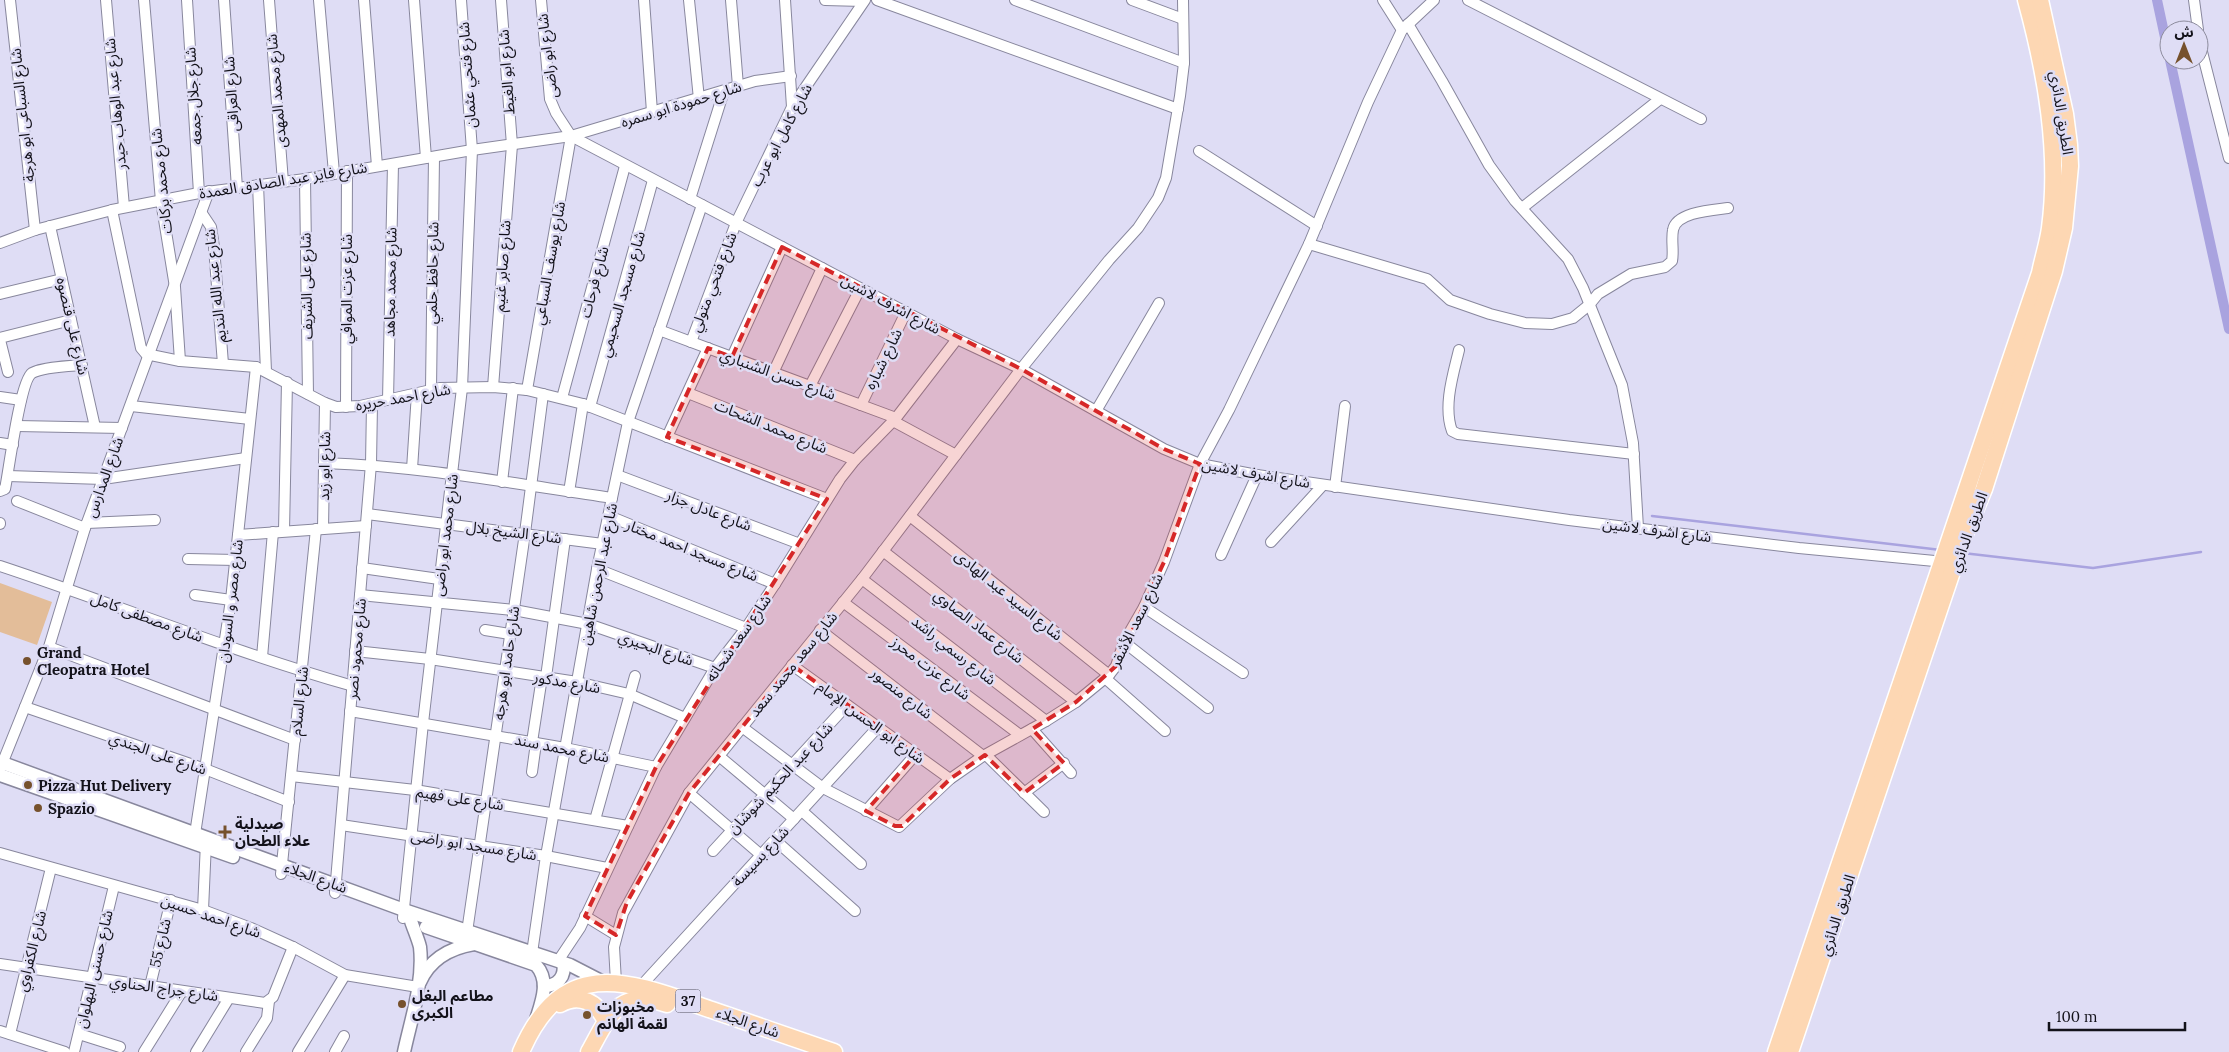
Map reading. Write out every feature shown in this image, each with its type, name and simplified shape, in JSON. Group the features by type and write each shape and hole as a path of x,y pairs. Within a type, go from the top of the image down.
{"main road":[{"name":"الطريق الدائري","path":"1790,1052 1956,538 1984,489 2054,270 2064,228 2070,173 2065,114 2034,4"},
{"name":"الطريق الدائري","path":"1776,1052 1949,562"},
{"name":"شارع الجلاء","path":"540,1017 565,993 582,986 610,982 641,986 834,1052"},
{"path":"540,1017 564,1002 578,999 593,1004 603,1014 606,1022"},
{"name":"شارع الجلاء","path":"606,1022 614,1009 625,1002 654,999 800,1052"},
{"name":"37","path":"521,1052 540,1017"},
{"name":"37","path":"589,1052 606,1022"}],"street":[{"name":"شارع السباعى ابو هرجة","path":"10,0 35,230"},
{"name":"شارع عبد الوهاب حيدر","path":"106,0 124,207"},
{"name":"شارع محمد بركات","path":"144,0 161,201 175,287 180,361"},
{"name":"شارع جلال جمعه","path":"187,0 204,192"},
{"name":"شارع العراقى","path":"224,0 237,188"},
{"name":"شارع محمد المهدى","path":"269,0 283,182"},
{"path":"320,0 334,173"},
{"path":"364,0 377,166"},
{"name":"شارع حافظ حلمي","path":"414,0 430,158 431,389"},
{"name":"شارع فتحي عثمان","path":"461,0 472,150"},
{"name":"شارع ابو الغيط","path":"501,0 512,145"},
{"name":"شارع ابو راضى","path":"541,0 550,99 556,113 571,136"},
{"path":"644,0 652,112"},
{"path":"689,0 699,99"},
{"path":"731,0 738,86"},
{"path":"786,0 792,107"},
{"path":"825,0 864,1"},
{"path":"877,0 1178,109"},
{"path":"1015,0 1184,63"},
{"path":"1132,0 1183,19"},
{"name":"شارع سعد محمد سعد","path":"610,982 616,935 627,902 689,793 862,579 1021,369 1109,260 1138,228 1158,198 1166,178 1184,63 1183,0"},
{"path":"1383,0 1405,27 1442,80 1489,165 1522,208 1568,260 1622,385 1634,454 1638,528"},
{"path":"1405,27 1434,0"},
{"path":"1468,0 1701,119"},
{"path":"2194,0 2197,20"},
{"name":"شارع كامل ابو عرب","path":"736,223 792,107 864,1"},
{"name":"شارع سعد الأشقر","path":"866,811 895,826 902,826 950,779 984,756 1076,702 1107,676 1122,655 1124,642 1144,607 1164,562 1200,464 1229,410 1309,244 1368,102 1405,27"},
{"path":"2207,70 2229,158"},
{"name":"شارع حمودة ابو سمره","path":"571,136 738,86 774,77 791,76"},
{"path":"690,199 724,91"},
{"path":"1522,208 1660,99"},
{"name":"شارع فايز عبد الصادق العمدة","path":"0,243 35,230 112,210 204,192 305,179 472,150 571,136"},
{"name":"شارع اشرف لاشين","path":"571,136 860,289 957,339 1021,369 1164,449 1200,464 1335,487 1638,528 1799,548 1949,562"},
{"name":"شارع يوسف السباعي","path":"527,390 571,136"},
{"name":"شارع صابر غنيم","path":"493,387 512,145"},
{"name":"شارع محمد ابو راضى","path":"406,917 415,790 462,388 472,150"},
{"path":"1198,151 1317,226"},
{"name":"شارع محمد مجاهد","path":"388,400 392,164"},
{"name":"شارع فرحات","path":"562,398 625,166"},
{"name":"شارع عزت الموافي","path":"346,407 347,171"},
{"name":"شارع على الشريف","path":"305,179 308,394"},
{"name":"شارع مسجد السحيمي","path":"569,492 587,406 654,180"},
{"name":"شارع مصر و السودان","path":"203,910 202,840 205,769 232,600 250,419 261,369 258,185"},
{"name":"شارع المدارس","path":"1,768 49,647 86,526 175,287 201,212 204,192"},
{"name":"شارع عبد الرحمن شاهين","path":"532,953 546,856 597,569 628,422 702,205"},
{"path":"1309,244 1427,279 1450,300 1490,314 1525,323 1552,324 1573,318 1589,305 1598,294 1631,274 1665,267 1672,261 1672,232 1674,224 1681,217 1728,208"},
{"path":"112,210 141,348 150,356"},
{"name":"شارع عبد الله النديم","path":"201,212 211,227 214,247 223,364"},
{"name":"شارع فتحي متولي","path":"691,342 736,223"},
{"name":"شارع على قنصوه","path":"50,226 95,427"},
{"path":"732,357 782,247"},
{"path":"773,372 822,268"},
{"path":"0,294 62,279"},
{"path":"810,386 860,289"},
{"path":"1096,411 1159,303"},
{"name":"شارع شباره","path":"861,405 906,312"},
{"path":"8,372 0,339 72,320"},
{"name":"شارع حسن الشنباري","path":"659,330 861,405 895,420 956,455"},
{"name":"شارع سعد شحاته","path":"560,962 574,940 656,767 715,668 746,628 827,499 855,460 895,420 957,339"},
{"path":"667,437 708,348"},
{"path":"1459,350 1451,388 1449,415 1452,431 1458,434 1634,454"},
{"name":"شارع احمد حريره","path":"150,356 261,369 325,404 346,407 372,404 431,389 493,387 527,390 587,406 827,499"},
{"path":"0,491 5,490 26,381 33,373 82,365"},
{"path":"284,531 287,382"},
{"path":"502,482 512,388"},
{"path":"412,469 417,392"},
{"name":"شارع محمد الشحات","path":"688,393 855,460"},
{"name":"شارع حامد ابو هرجه","path":"467,932 532,486 543,394"},
{"path":"0,397 21,400"},
{"name":"شارع ابو زيد","path":"320,529 325,404"},
{"name":"شارع محمود نصر","path":"336,888 371,464 372,404"},
{"path":"130,406 250,419"},
{"path":"1335,487 1346,406"},
{"path":"16,426 122,428"},
{"path":"0,443 13,445"},
{"path":"8,476 103,479 246,458"},
{"path":"324,463 371,464 612,498"},
{"name":"شارع عادل جزار","path":"617,475 800,544"},
{"path":"1221,555 1257,475"},
{"path":"1271,542 1323,485"},
{"path":"16,501 86,526 155,520"},
{"name":"شارع الشيخ بلال","path":"366,514 602,544"},
{"name":"شارع مسجد احمد مختار","path":"608,516 775,584"},
{"name":"شارع السيد عبد الهادى","path":"910,516 1107,676 1166,731"},
{"path":"238,535 366,526"},
{"name":"شارع السلام","path":"282,870 302,672 320,529"},
{"path":"262,658 263,602 273,532"},
{"path":"532,772 534,743 565,539"},
{"name":"شارع عماد الصاوي","path":"883,551 1076,702"},
{"path":"188,559 236,560"},
{"name":"شارع مصطفى كامل","path":"0,566 68,588 302,672 352,686"},
{"path":"362,568 439,579"},
{"path":"597,569 746,628"},
{"name":"شارع رسمي راشد","path":"862,579 1046,721"},
{"path":"195,595 232,600"},
{"name":"شارع البحيري","path":"360,595 437,601 514,610 554,617 588,624 715,668"},
{"name":"شارع عزت محرز","path":"843,602 1020,735"},
{"path":"1144,607 1243,672"},
{"path":"485,630 510,634"},
{"name":"شارع منصور","path":"820,630 984,756 1044,812"},
{"path":"1124,642 1208,708"},
{"path":"49,647 214,711 295,740"},
{"name":"شارع مدكور","path":"355,651 577,682 629,694 685,718"},
{"name":"شارع ابو الحسن الإمام","path":"792,665 950,779"},
{"path":"595,820 635,676"},
{"name":"شارع عبد الحكيم شوشان","path":"713,851 847,704"},
{"name":"شارع على الجندي","path":"25,707 205,769 289,802"},
{"name":"شارع محمد سند","path":"350,711 565,748 656,767"},
{"path":"742,727 824,788 866,811 916,754"},
{"name":"شارع بسيسة","path":"641,986 878,727"},
{"path":"1032,729 1071,773"},
{"path":"719,756 794,819"},
{"path":"1024,792 1064,763"},
{"name":"شارع الجلاء","path":"1,768 336,888 474,944 536,965 542,973 544,986"},
{"name":"شارع على فهيم","path":"291,776 415,790 628,826"},
{"path":"689,793 761,855"},
{"path":"802,811 861,864"},
{"name":"شارع مسجد ابو راضى","path":"341,824 546,856 607,868"},
{"path":"775,840 855,911"},
{"name":"شارع احمد حسين","path":"0,853 203,910 293,947 345,975 418,987"},
{"name":"شارع الكفراوي","path":"5,1033 26,968 51,868"},
{"name":"شارع حسنى البهلوان","path":"74,1052 114,886"},
{"name":"شارع 55","path":"150,986 170,900"},
{"path":"585,916 616,935"},
{"path":"404,1052 418,987 419,944 406,917"},
{"name":"شارع الجلاء","path":"406,917 467,932 579,968 610,982"},
{"path":"418,987 426,970 440,957 456,948 474,944"},
{"path":"246,1052 267,1018 269,1001 273,997 293,947"},
{"path":"540,1017 544,986 551,986 560,980 563,973 560,962"},
{"name":"شارع جراج الحناوي","path":"0,964 229,998 260,1002 269,1001"},
{"path":"298,1052 345,975"},
{"path":"144,1052 182,991"},
{"path":"196,1052 229,998"},
{"path":"5,1033 65,1052"},
{"path":"79,1034 120,1047"},
{"path":"335,1052 344,1036"}],"highlighted area":[{"path":"782,247 1021,369 1164,449 1200,464 1164,562 1116,666 1076,702 1032,729 1064,763 1024,793 985,755 950,779 902,826 895,826 866,811 916,754 792,665 689,793 627,902 616,935 585,916 656,767 827,499 667,437 708,348 732,357"}],"shaded area":[{"path":"0,583 52,602 37,645 0,632"}],"waterway":[{"path":"2157,0 2161,20"},
{"path":"2172,70 2229,329"},
{"path":"1652,516 1941,550"},
{"path":"1963,553 2093,568 2201,552"}],"place":[{"name":"Grand Cleopatra Hotel","path":"27,661"},
{"name":"Pizza Hut Delivery","path":"28,785"},
{"name":"Spazio","path":"38,808"},
{"name":"صيدلية علاء الطحان","path":"225,832"},
{"name":"مطاعم البغل الكبرى","path":"402,1004"},
{"name":"مخبوزات لقمة الهانم","path":"587,1015"}]}
